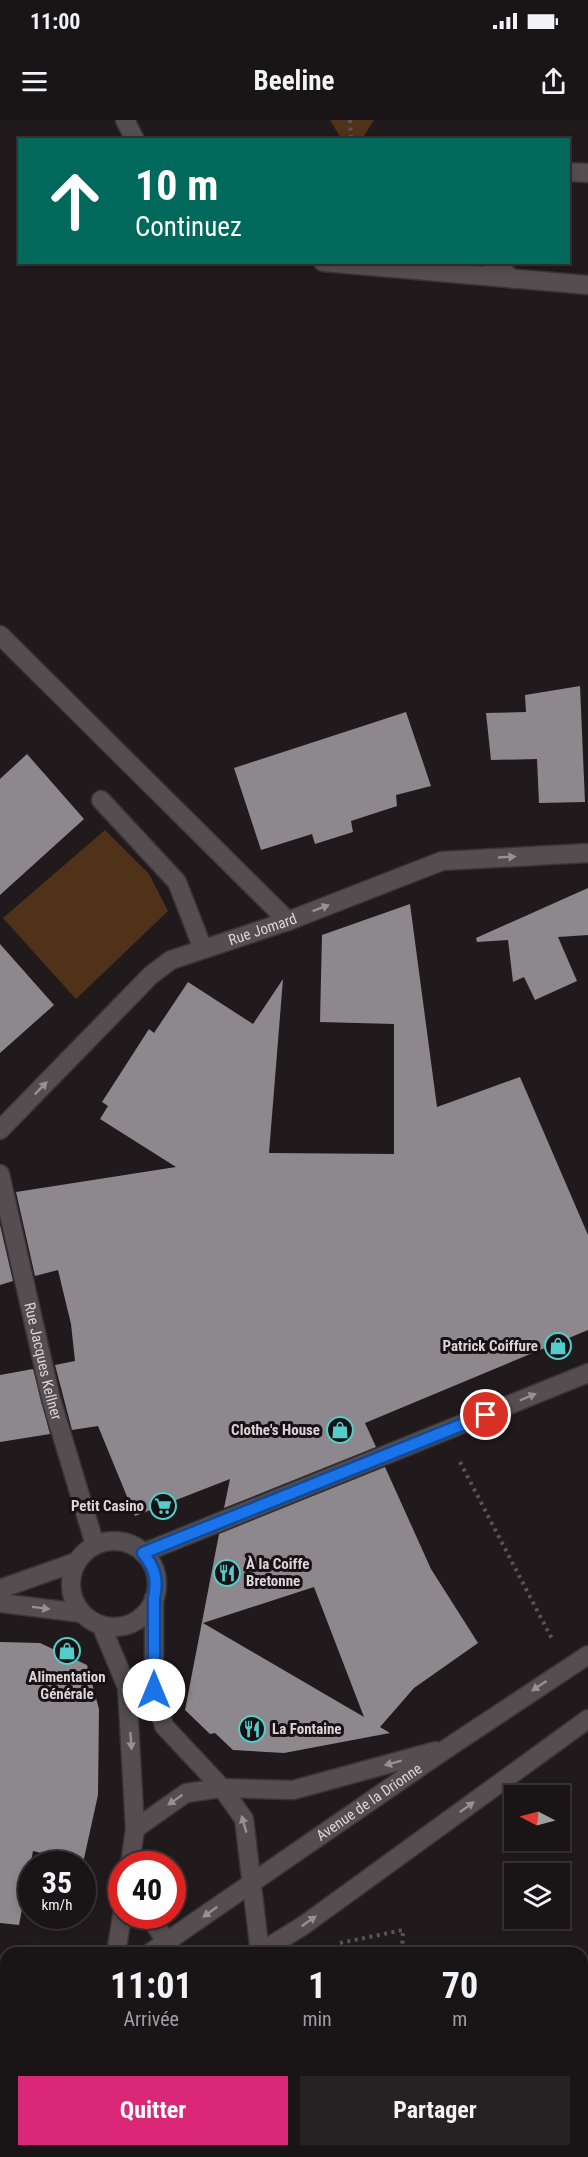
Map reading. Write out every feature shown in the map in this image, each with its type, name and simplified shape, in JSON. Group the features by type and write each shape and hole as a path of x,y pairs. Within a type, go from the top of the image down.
{"street":[{"path":"125,120 134,138"},
{"path":"570,172 588,173"},
{"path":"345,264 588,285"},
{"path":"494,264 513,279"},
{"path":"0,635 288,921"},
{"path":"102,800 177,882 202,949"},
{"name":"Rue Jomard","path":"0,1130 151,975 171,960 288,921 442,861 588,853"},
{"name":"Rue Jacques Kellner","path":"0,1174 51,1399 95,1545"},
{"path":"143,1553 588,1372"},
{"path":"0,1589 76,1562 95,1545 107,1541 120,1542 143,1553 155,1574 154,1690 164,1726 222,1788 244,1819 258,1947"},
{"path":"76,1562 71,1588 81,1613"},
{"path":"0,1603 81,1613 101,1625 127,1625 139,1619 154,1598"},
{"path":"101,1625 127,1687 135,1829 132,1851"},
{"name":"Avenue de la Drionne","path":"172,1947 252,1882 588,1655"},
{"path":"269,1947 304,1925 588,1719"},
{"path":"135,1829 186,1793 222,1788 293,1790 449,1747"},
{"path":"117,1947 120,1929"},
{"path":"158,1929 170,1947"}],"path":[{"path":"350,120 351,138"},
{"path":"444,1432 549,1631"},
{"path":"304,1925 321,1947 403,1930 402,1947"}],"shaded area":[{"path":"330,120 374,120 363,138 341,138"},
{"path":"105,830 149,874 168,911 76,999 3,918"}],"building":[{"path":"580,686 585,802 539,803 537,759 491,760 486,713 526,712 525,695"},
{"path":"406,712 431,786 396,795 397,806 351,821 353,832 315,844 312,834 261,850 234,768"},
{"path":"27,754 84,819 0,895 0,779"},
{"path":"588,888 588,935 558,937 577,981 535,1000 524,977 513,982 508,940 477,942 476,938"},
{"path":"410,904 437,1107 520,1077 588,1235 588,1330 365,1423 376,1447 224,1508 230,1479 135,1516 98,1426 72,1430 55,1365 75,1361 71,1324 58,1270 35,1276 16,1192 176,1167 100,1119 108,1106 102,1102 149,1029 154,1033 188,982 253,1024 283,979 269,1153 394,1154 394,1024 320,1022 322,935"},
{"path":"0,944 54,1005 0,1053"},
{"path":"0,1225 13,1281 0,1285"},
{"path":"33,1369 50,1434 0,1442 0,1375"},
{"path":"385,1467 431,1569 478,1643 414,1688 380,1727 390,1733 284,1753 233,1750 215,1733 210,1734 185,1710 219,1534","holes":["314,1587 364,1717 203,1623"]},
{"path":"0,1642 40,1643 87,1665 99,1709 98,1795 86,1851 18,1851 18,1925 0,1923"}],"place":[{"name":"Patrick Coiffure","path":"558,1346"},
{"name":"Clothe's House","path":"340,1430"},
{"name":"Petit Casino","path":"163,1506"},
{"name":"À la Coiffe Bretonne","path":"227,1573"},
{"name":"Alimentation Générale","path":"67,1651"},
{"name":"La Fontaine","path":"252,1729"}],"route":[{"path":"154,1690 154,1598 157,1586 151,1563 143,1553 195,1530 486,1415"}]}
